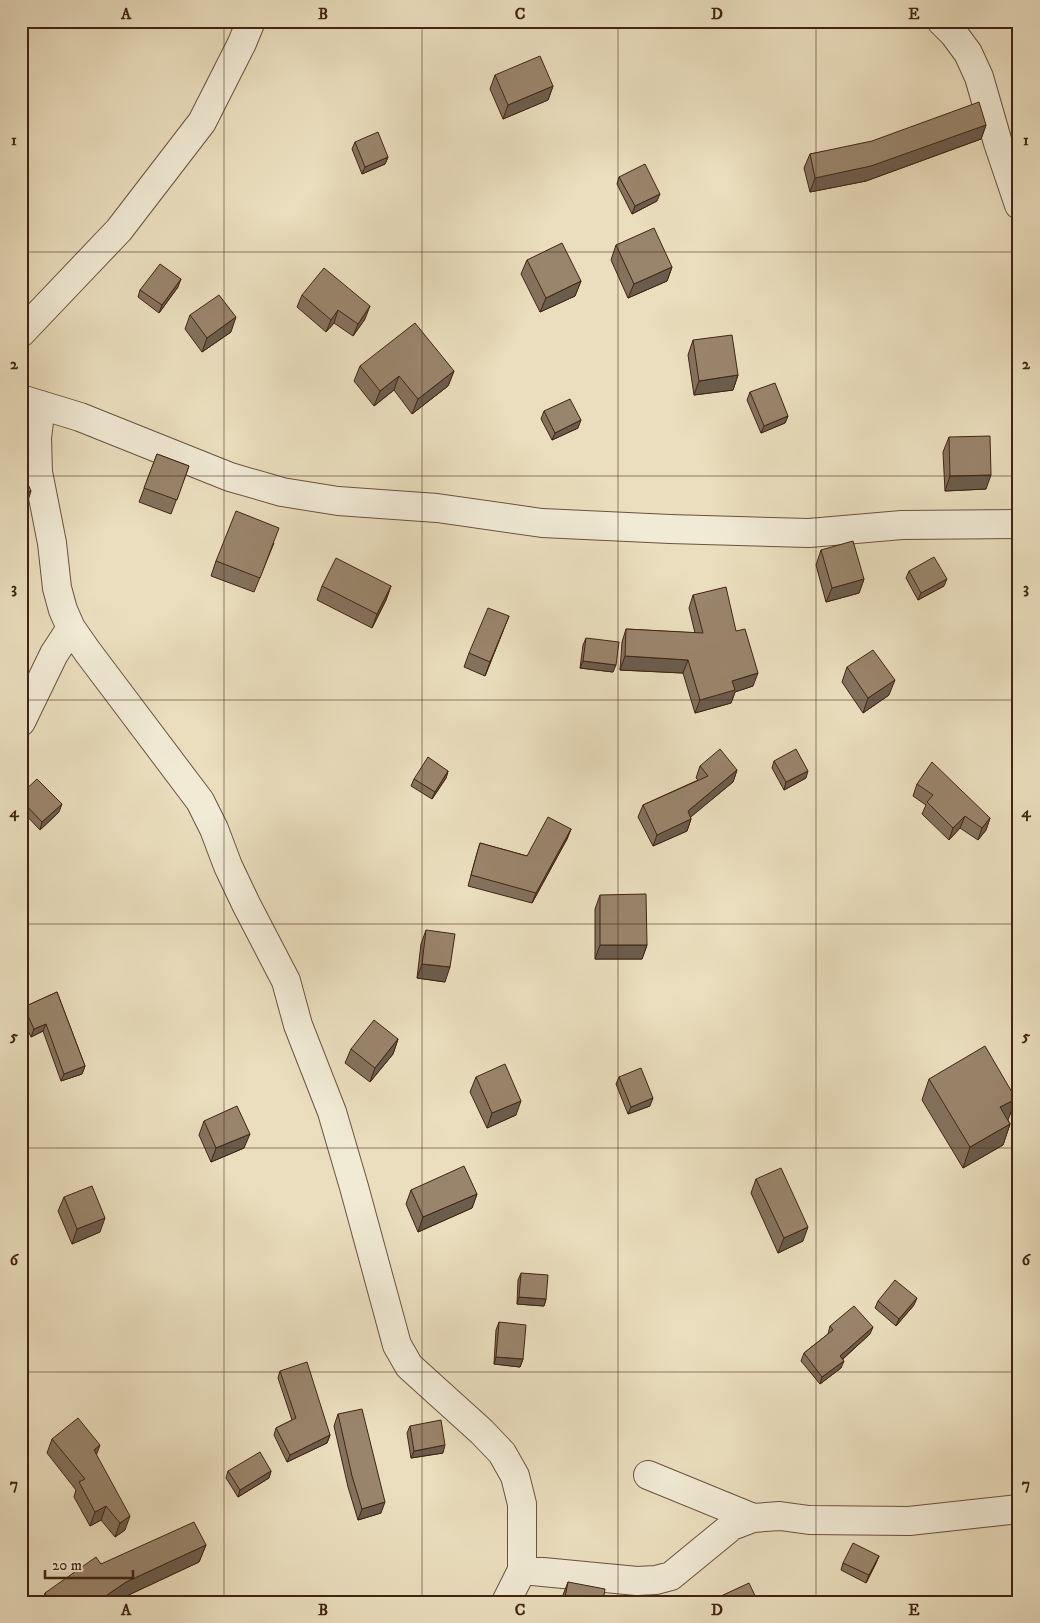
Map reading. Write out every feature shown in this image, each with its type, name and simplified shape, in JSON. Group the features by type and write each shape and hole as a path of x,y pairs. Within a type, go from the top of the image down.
{"street":[{"path":"21,333 119,230 202,122 242,43 251,21"},
{"path":"941,21 954,34 968,53 1008,139 1019,205"},
{"path":"506,1602 522,1570 522,1504 515,1476 502,1453 482,1432 409,1366 396,1344 332,1112 298,1025 286,981 246,904 200,801 71,628 63,610 57,588 52,543 38,472 37,438 31,402 80,416 230,477 282,492 338,501 437,508 542,523 808,534 902,525 1019,524"},
{"path":"21,722 54,654 71,628"},
{"path":"648,1475 753,1518"},
{"path":"522,1570 638,1581 656,1580 671,1576 732,1526 753,1518 780,1516 809,1520 909,1521 1019,1509"}],"building":[{"path":"540,56 553,86 508,105 495,75"},
{"path":"979,102 986,125 871,166 815,178 810,154 872,141"},
{"path":"378,132 388,157 365,167 355,142"},
{"path":"645,164 660,194 635,206 619,177"},
{"path":"654,228 672,267 634,284 616,245"},
{"path":"562,243 581,281 546,298 527,260"},
{"path":"160,264 181,279 162,305 140,290"},
{"path":"324,268 370,306 358,324 338,310 331,320 302,295"},
{"path":"219,295 236,317 207,338 190,315"},
{"path":"415,323 454,371 418,399 399,376 380,391 360,366"},
{"path":"732,335 738,375 699,381 693,340"},
{"path":"775,383 788,416 764,426 750,392"},
{"path":"570,399 581,420 555,433 544,411"},
{"path":"990,436 991,475 950,476 949,437"},
{"path":"157,454 189,466 177,500 144,488"},
{"path":"21,468 31,491 21,495"},
{"path":"236,511 279,528 260,578 216,561"},
{"path":"853,541 864,579 832,588 821,550"},
{"path":"934,557 947,579 921,593 909,571"},
{"path":"336,558 391,586 377,614 322,586"},
{"path":"726,587 736,631 745,629 758,673 732,681 735,690 700,700 688,660 625,656 626,629 703,633 693,595"},
{"path":"488,608 509,616 490,662 469,653"},
{"path":"586,638 619,642 616,665 583,661"},
{"path":"873,650 895,680 868,698 847,667"},
{"path":"720,749 737,770 688,811 691,819 657,835 643,805 708,776 700,766"},
{"path":"796,749 808,771 786,782 774,761"},
{"path":"428,757 448,771 435,792 414,779"},
{"path":"932,762 990,818 982,828 965,816 953,828 927,802 933,795 917,784"},
{"path":"37,779 62,804 42,822 21,800 21,794"},
{"path":"548,817 571,829 536,893 471,875 480,843 527,856"},
{"path":"646,894 647,945 600,945 600,895"},
{"path":"426,930 455,934 450,967 422,964"},
{"path":"57,992 85,1066 64,1074 46,1024 34,1029 24,1007"},
{"path":"374,1020 398,1039 375,1068 351,1049"},
{"path":"985,1046 1016,1099 1000,1107 1010,1124 970,1147 929,1079"},
{"path":"505,1064 521,1101 492,1113 476,1077"},
{"path":"641,1068 653,1098 631,1107 619,1077"},
{"path":"237,1106 250,1134 216,1148 204,1121"},
{"path":"464,1166 477,1194 423,1217 411,1190"},
{"path":"781,1168 808,1227 784,1238 756,1179"},
{"path":"92,1186 105,1218 77,1229 64,1197"},
{"path":"521,1273 548,1275 546,1299 519,1297"},
{"path":"895,1280 917,1298 899,1319 878,1301"},
{"path":"854,1306 873,1327 840,1356 844,1361 822,1377 804,1353 833,1330 830,1326"},
{"path":"499,1322 526,1325 523,1359 496,1357"},
{"path":"307,1362 330,1435 290,1455 276,1428 296,1418 280,1371"},
{"path":"362,1409 385,1502 362,1509 352,1476 338,1414"},
{"path":"78,1418 100,1445 94,1450 130,1516 120,1523 106,1506 95,1512 79,1482 85,1479 52,1439"},
{"path":"441,1420 445,1445 414,1451 410,1426"},
{"path":"260,1452 271,1471 240,1490 228,1471"},
{"path":"194,1522 206,1545 126,1582 97,1602 51,1602 45,1593 96,1557 101,1564"},
{"path":"853,1543 879,1556 869,1575 843,1563"},
{"path":"568,1582 605,1589 603,1602 564,1602"},
{"path":"749,1583 758,1602 708,1602"}]}
